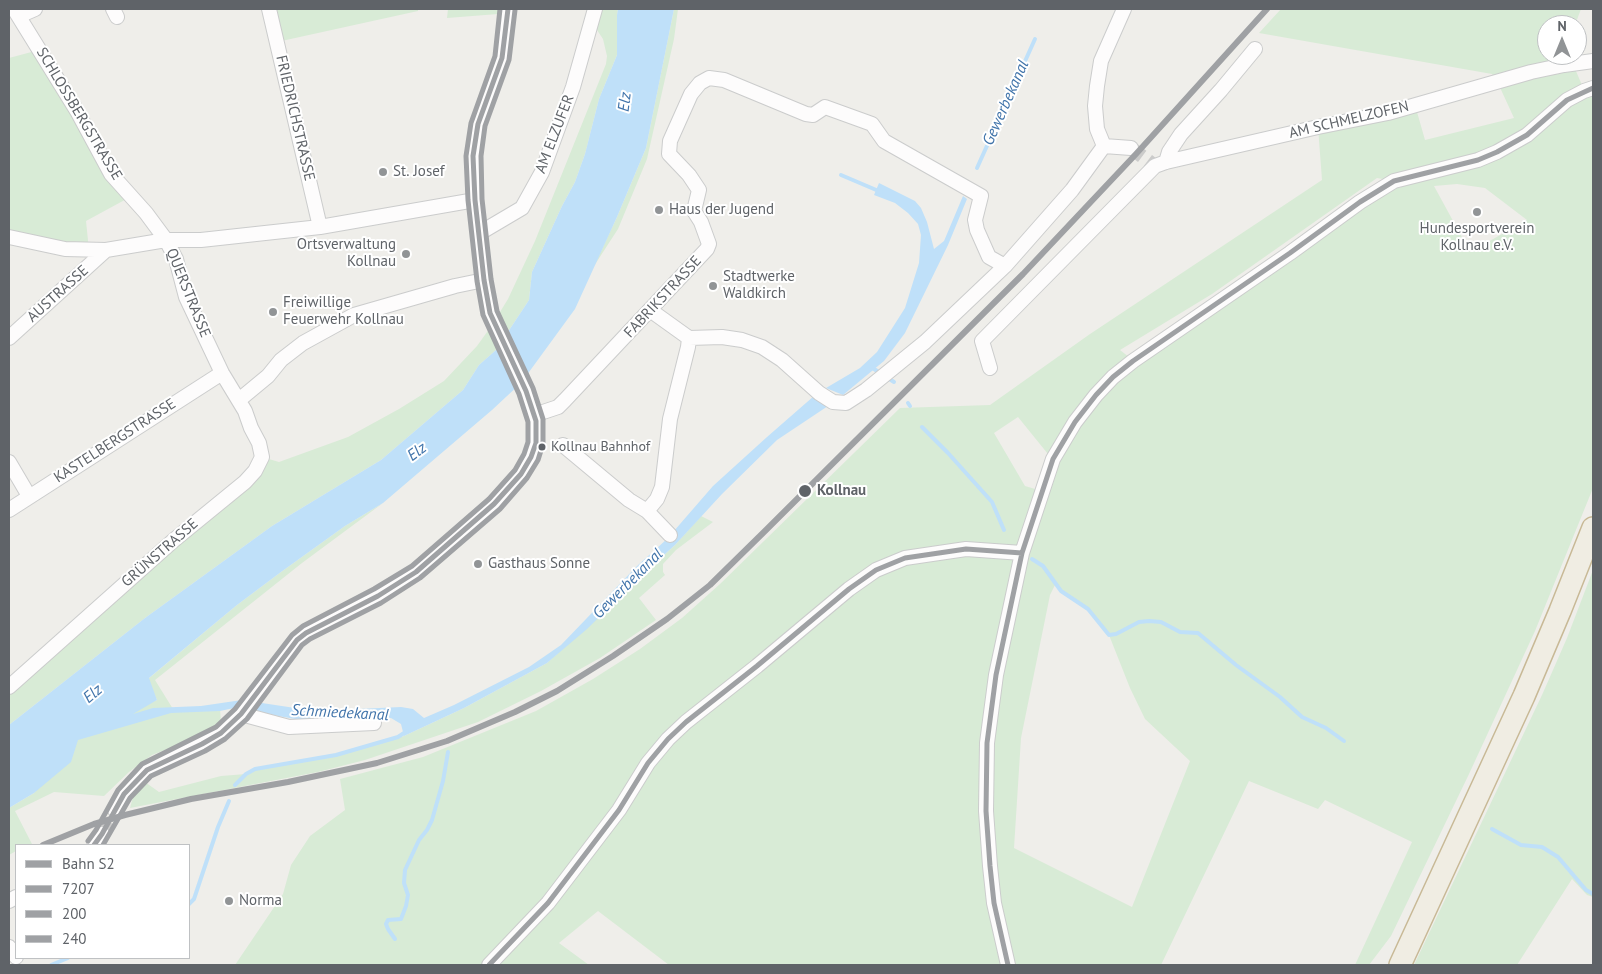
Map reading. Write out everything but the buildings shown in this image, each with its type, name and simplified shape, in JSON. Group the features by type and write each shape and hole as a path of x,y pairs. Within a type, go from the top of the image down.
{"highway":[{"path":"1400,965 1524,696 1593,528"},
{"path":"1388,965 1409,946"}],"street":[{"path":"16,12 35,9"},
{"name":"FRIEDRICHSTRASSE","path":"269,9 320,227"},
{"path":"114,810 124,794 147,770 215,737 241,714 297,640 306,633 404,581 438,554 494,504 521,474 531,457 536,443 534,415 524,384 490,313 484,280 475,200 473,156 478,124 502,58 508,9"},
{"name":"AM ELZUFER","path":"478,234 522,208 542,172 573,87 595,9"},
{"path":"1104,146 1096,122 1097,86 1101,61 1124,9"},
{"name":"SCHLOSSBERGSTRASSE","path":"16,12 77,111 111,174 146,213 166,240"},
{"name":"AM SCHMELZOFEN","path":"1166,162 1169,152 1181,134 1256,49"},
{"name":"AM SCHMELZOFEN","path":"990,368 982,341 1155,166 1318,127 1388,113 1531,72 1564,65 1593,62"},
{"name":"FABRIKSTRASSE","path":"534,415 558,406 566,400 707,249 709,244 701,222 694,211 699,190 689,175 668,154 670,141 691,94 700,82 709,78 724,80 806,114 814,115 825,107 872,124 884,141 981,196 975,220 977,230 989,257 1005,266"},
{"path":"1008,965 994,903 990,866 986,811 987,743 996,675 1022,553 1052,459 1075,422 1113,377 1384,186 1478,160 1497,152 1527,135 1568,100 1593,88"},
{"path":"1104,146 1131,148"},
{"path":"650,310 689,338 722,337 742,340 762,347 782,360 819,393 833,402 846,403 872,385 925,342 1005,266 1072,190 1104,146"},
{"path":"9,237 65,249 106,250 166,240 201,240 320,227 475,200"},
{"name":"QUERSTRASSE","path":"166,240 176,259 186,297 222,373"},
{"name":"AUSTRASSE","path":"9,338 106,250"},
{"path":"239,400 303,344 354,315 454,286 484,280"},
{"path":"647,511 657,499 662,487 670,419 689,338"},
{"name":"GRÜNSTRASSE","path":"9,687 174,540 255,471 262,457 259,443 251,428 245,410 222,373"},
{"name":"KASTELBERGSTRASSE","path":"9,510 222,373"},
{"path":"563,446 629,500 647,511 670,535"},
{"path":"9,462 29,496"},
{"path":"489,965 548,903 619,810 648,763 668,739 686,722 757,666 848,589 876,570 904,558 966,549 1022,553"},
{"path":"241,714 289,727 374,723"}],"green space":[{"path":"269,9 418,9 418,11 277,42"},
{"path":"448,9 498,9 498,14 447,18"},
{"path":"595,9 618,9 617,55 599,99 585,154 575,182 532,272 529,300 496,350 479,365 463,390 381,460 272,526 145,618 9,725 9,687 174,540 262,457 279,462 348,437 399,409 444,381 477,346 508,299 535,241 606,64 607,56 603,39 591,21"},
{"path":"674,9 678,9 674,39 647,159 618,229 594,266 646,148"},
{"path":"1281,9 1581,9 1579,15 1537,15 1537,65 1573,65 1584,90 1593,88 1593,488 1535,631 1469,774 1391,936 1369,965 1355,965 1412,842 1325,800 1318,809 1249,781 1161,965 669,965 598,911 559,943 589,965 235,965 283,894 291,865 310,836 345,810 340,779 423,757 536,711 593,679 640,649 682,618 720,584 900,408 990,405 1090,334 1322,180 1318,127 1415,105 1425,140 1514,118 1492,74 1259,33","holes":["1377,178 1394,181 1401,188 1384,186 1134,361 1120,350 1212,294","1457,184 1485,188 1527,220 1470,252 1434,186","1018,417 1052,459 1042,491 1025,486 994,433","1056,583 1061,591 1088,609 1109,635 1130,688 1145,719 1190,761 1132,907 1014,848 1021,738 1050,595"]},
{"path":"39,50 132,196 86,221 89,250 9,237 9,58"},
{"path":"383,503 302,563 155,680 173,709 220,708 221,724 191,740 152,755 129,772 104,796 54,792 15,811 32,844 15,844 15,852 9,855 9,808 34,793 74,735 157,700 148,679 237,605 345,526"},
{"path":"701,516 713,522 676,550 663,564 665,575 639,598 656,620 600,658 541,691 478,722 365,760 318,772 130,808 134,793 145,782 159,792 221,776 246,774 255,769 336,755 404,736 464,708 547,663 675,545"},
{"path":"1593,570 1593,897 1587,895 1572,879 1517,965 1414,965 1542,695 1567,638"}],"water":[{"path":"618,9 674,9 646,148 575,309 521,383 492,410 383,503 345,526 281,572 237,605 149,678 157,700 133,714 153,708 201,706 242,700 315,711 401,707 413,709 424,718 454,705 529,667 561,645 637,566 667,539 713,486 767,437 814,396 828,406 777,440 722,494 675,545 587,629 547,663 464,708 404,736 401,724 391,718 328,721 295,719 234,708 220,711 171,713 78,740 71,762 34,793 9,808 9,725 145,618 272,526 381,460 463,390 479,365 496,350 529,300 532,272 575,182 585,154 599,99 617,55"},
{"path":"879,183 915,201 921,208 934,249 944,241 963,196 967,199 948,245 905,333 884,361 843,395 826,388 860,368 877,352 905,308 919,263 921,235 918,224 895,203 874,195"}],"waterway":[{"name":"Gewerbekanal","path":"977,168 1035,39"},
{"name":"Gewerbekanal","path":"841,175 881,192"},
{"path":"871,367 894,382"},
{"path":"922,427 992,502 1004,530"},
{"path":"1032,559 1043,566 1061,591 1088,609 1109,635 1116,634 1139,622 1149,621 1161,622 1180,632 1198,633 1236,665 1280,697 1302,717 1326,728 1344,741"},
{"name":"Gewerbekanal","path":"235,785 246,774 255,769 336,755 398,737 407,731"},
{"path":"395,939 386,924 388,920 401,919 406,906 408,895 404,883 405,870 419,840 432,820 443,781 448,752"},
{"name":"Gewerbekanal","path":"190,903 194,899 218,827 229,801"},
{"path":"1492,829 1521,845 1542,847 1558,857 1586,890 1593,894"},
{"name":"Gewerbekanal","path":"51,965 66,959"}],"tunnel":[{"path":"1131,148 1155,166"},
{"path":"102,834 115,810"}],"rail line":[{"name":"S2","path":"45,844 94,824 125,815 191,799 288,782 377,763 447,741 515,712 557,691 613,656 667,619 710,585 764,532 1023,274 1136,154 1267,9"}],"transit line":[{"name":"240","path":"88,841 118,790 142,764 216,727 235,709 292,635 303,626 374,589 412,566 489,499 515,470 524,454 528,442 528,422 519,394 483,315 477,281 468,200 466,156 471,123 495,56 500,9"},
{"name":"7207","path":"95,844 124,794 147,770 221,733 241,714 297,640 306,633 378,596 416,572 494,504 521,474 531,457 536,443 536,421 526,391 490,313 484,280 475,200 473,156 478,124 502,58 508,9"},
{"name":"200","path":"104,844 130,798 151,776 205,751 225,739 247,719 302,645 310,639 381,603 420,578 500,509 527,478 538,460 543,444 543,419 533,388 497,311 491,279 482,199 481,156 485,126 509,60 515,10"},
{"name":"7207","path":"1008,965 994,903 990,866 986,811 987,743 996,675 1022,553 1053,459 1075,422 1113,377 1133,361 1290,253 1360,202 1394,181 1478,160 1497,152 1527,135 1567,100 1593,88"},
{"name":"7207","path":"489,965 548,903 619,810 648,763 668,739 686,722 849,589 876,570 905,558 966,549 1022,553"}],"place":[{"name":"St. Josef","path":"383,172"},
{"name":"Haus der Jugend","path":"659,210"},
{"name":"Hundesportverein Kollnau e.V.","path":"1477,212"},
{"name":"Ortsverwaltung Kollnau","path":"406,254"},
{"name":"Stadtwerke Waldkirch","path":"713,286"},
{"name":"Freiwillige Feuerwehr Kollnau","path":"273,312"},
{"name":"Kollnau Bahnhof","path":"542,447"},
{"name":"Kollnau","path":"805,491"},
{"name":"Gasthaus Sonne","path":"478,564"},
{"name":"Norma","path":"229,901"}],"water label":[{"name":"Elz","path":"625,102"},
{"name":"Elz","path":"417,452"},
{"name":"Elz","path":"93,694"},
{"name":"Schmiedekanal","path":"340,713"}]}
